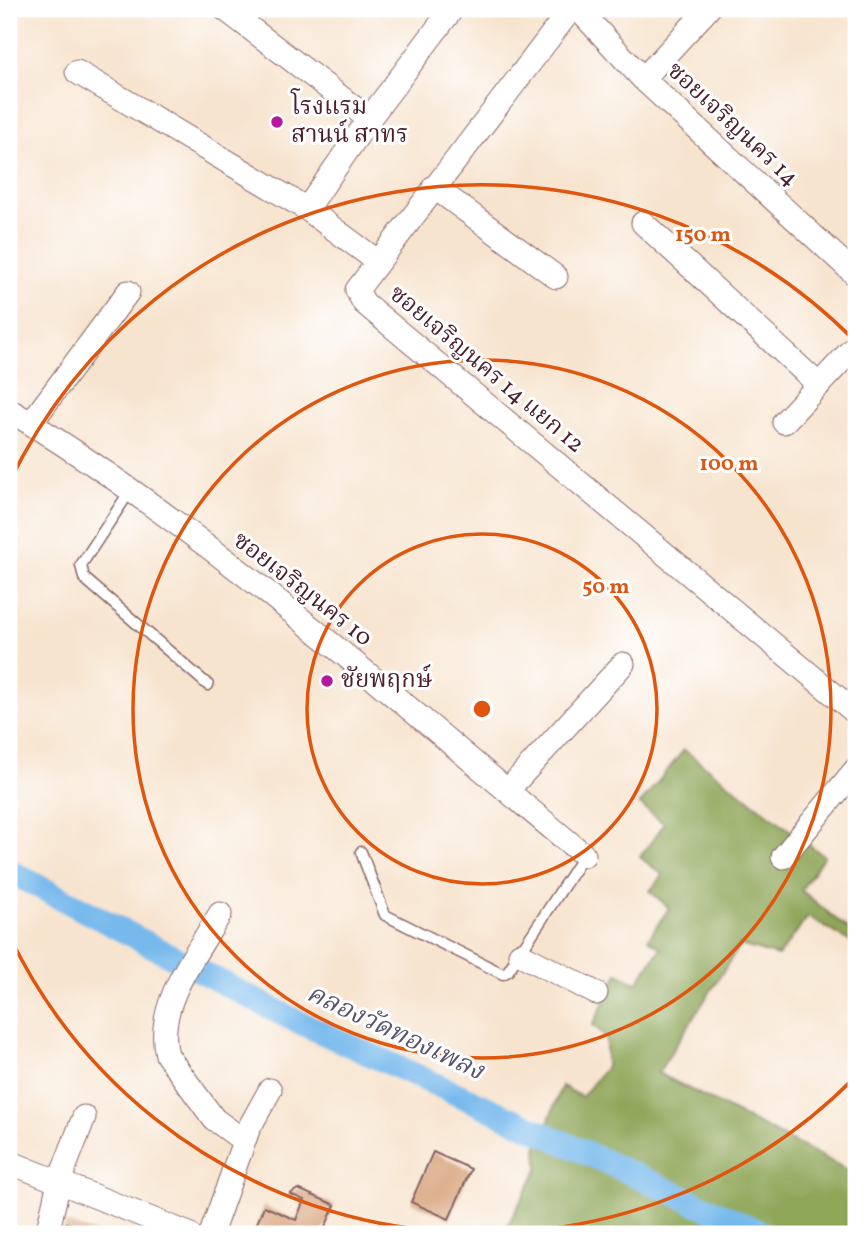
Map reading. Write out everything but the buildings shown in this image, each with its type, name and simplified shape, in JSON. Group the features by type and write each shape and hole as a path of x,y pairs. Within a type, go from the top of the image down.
{"street":[{"path":"225,9 369,119"},
{"path":"307,209 369,119 452,9"},
{"name":"ซอยเจริญนคร 14 แยก 12","path":"571,9 357,290 364,303 856,713"},
{"name":"ซอยเจริญนคร 14","path":"578,9 643,79 856,275"},
{"path":"643,79 708,9"},
{"path":"77,72 307,209 377,261"},
{"path":"434,187 556,277"},
{"path":"643,223 819,385"},
{"path":"17,421 128,292"},
{"path":"785,422 856,345"},
{"name":"ซอยเจริญนคร 10","path":"17,421 130,491 284,607 584,855"},
{"path":"507,791 623,664"},
{"path":"783,857 856,769"},
{"path":"220,914 181,979 163,1030 167,1055 214,1119 244,1140"},
{"path":"520,954 596,993"},
{"path":"211,1234 244,1140 270,1090"},
{"path":"47,1234 59,1182 84,1117"},
{"path":"9,1162 189,1234"}],"lane":[{"path":"130,491 81,565 80,571 84,578 208,685"},
{"path":"361,852 380,906 391,920 503,974 520,954 584,855"}],"green space":[{"path":"684,750 824,856 801,890 856,936 856,945 808,917 778,956 740,945 658,1073 856,1174 856,1234 776,1234 546,1128 562,1086 582,1097 606,1067 606,1037 593,1025 618,973 637,983 661,948 648,939 669,908 650,891 663,875 640,857 664,824 640,804"},
{"path":"537,1142 744,1234 503,1234 538,1169"}],"waterway":[{"name":"คลองวัดทองเพลง","path":"9,871 288,1017 764,1234"}],"place":[{"name":"โรงแรม สานน์ สาทร","path":"277,122"},
{"name":"ชัยพฤกษ์","path":"327,681"}]}
